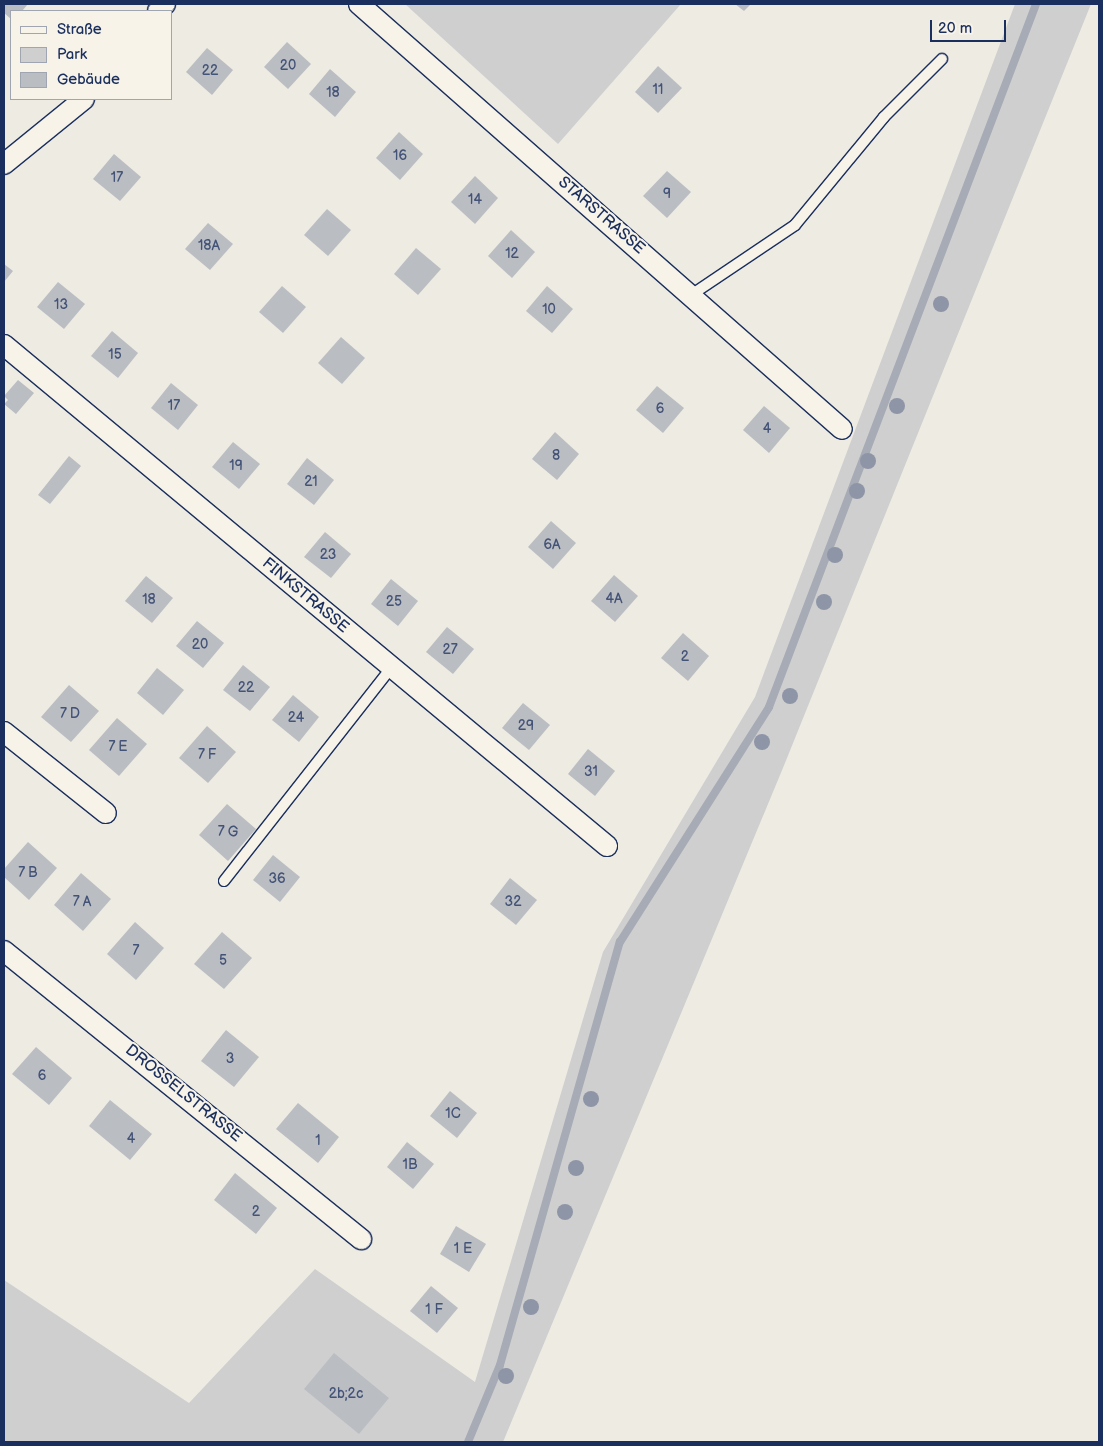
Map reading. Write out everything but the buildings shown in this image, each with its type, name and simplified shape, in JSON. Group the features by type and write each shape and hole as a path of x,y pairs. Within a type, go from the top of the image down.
{"street":[{"name":"STARSTRASSE","path":"359,4 842,429"},
{"path":"4,164 83,100"},
{"name":"FINKSTRASSE","path":"4,345 607,846"},
{"path":"4,732 106,813"},
{"name":"DROSSELSTRASSE","path":"4,951 361,1239"}],"lane":[{"path":"691,295 795,225 884,117 942,59"},
{"path":"224,881 391,668"}],"green space":[{"path":"405,4 681,4 558,144"},
{"path":"1015,4 1091,4 785,763 503,1442 4,1442 4,1280 189,1403 315,1269 475,1382 603,952 755,697"}],"waterway":[{"path":"468,1442 500,1365 620,942 769,707 1036,4"}]}
